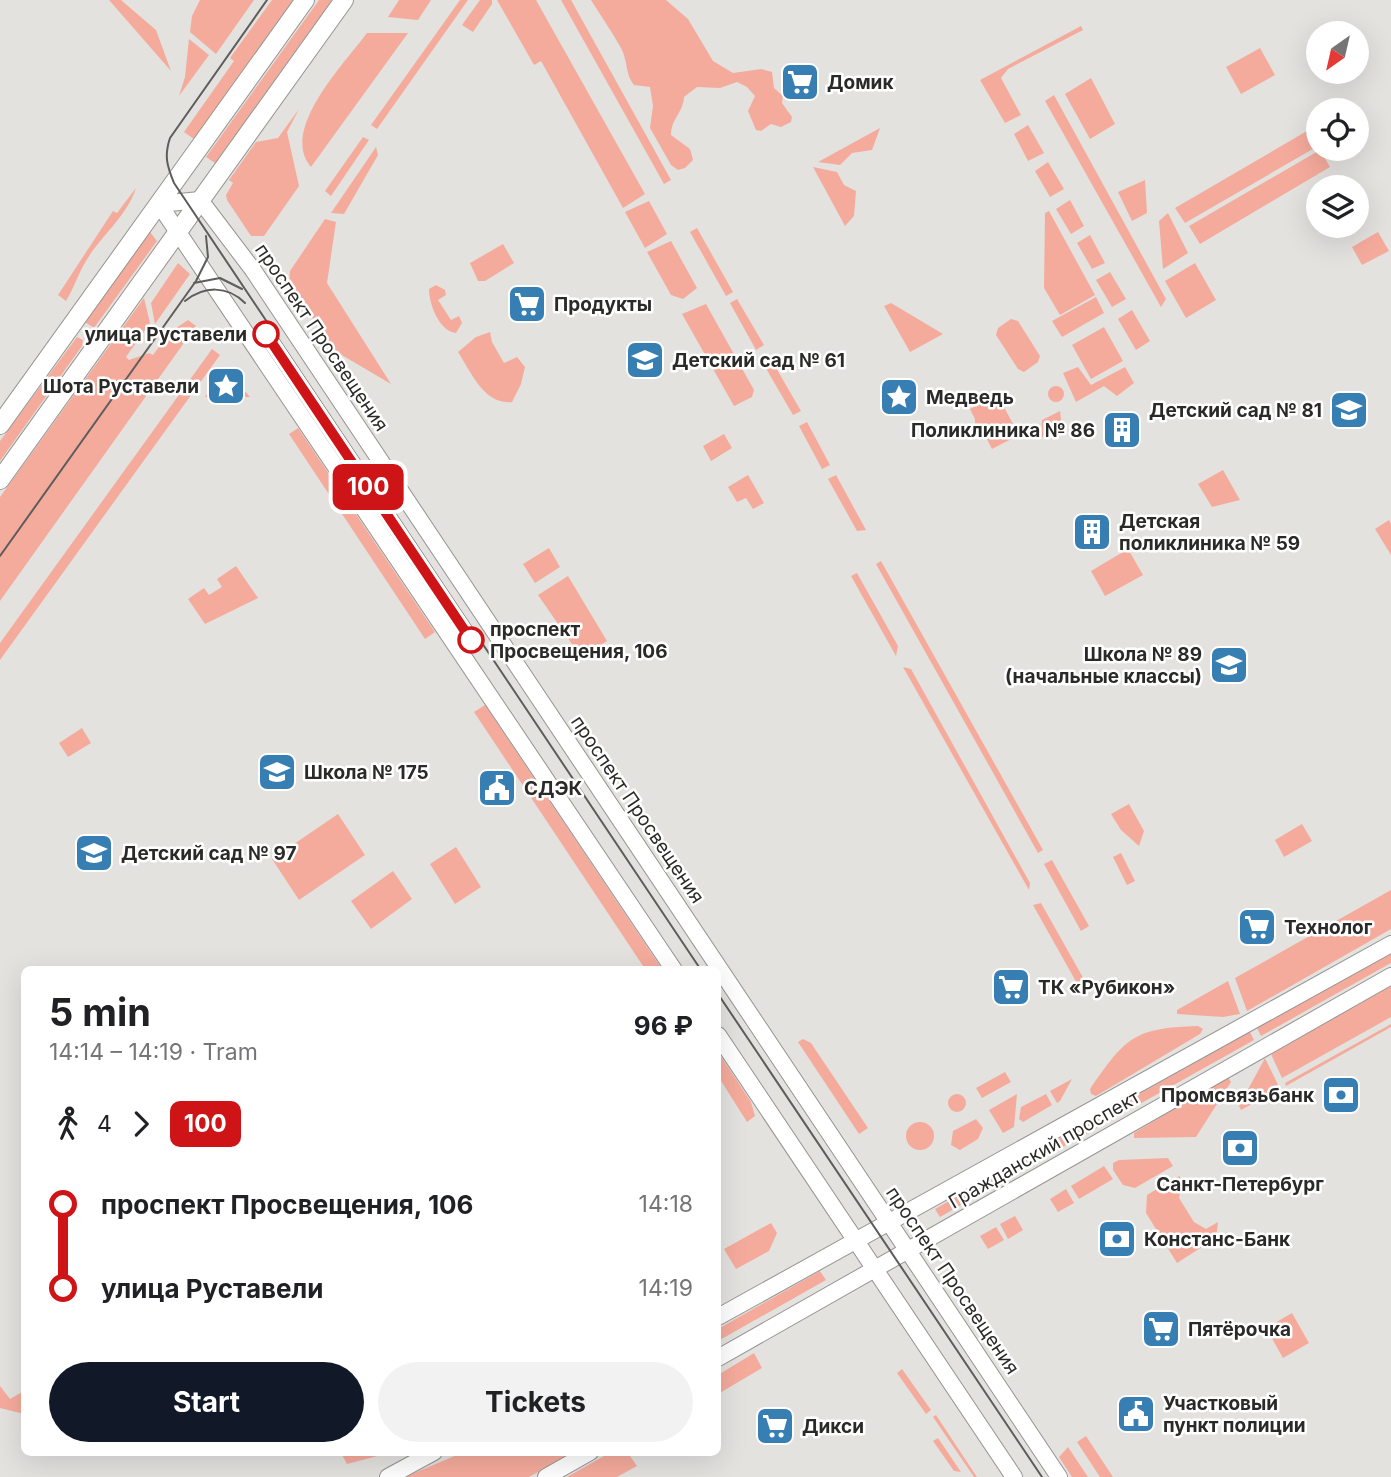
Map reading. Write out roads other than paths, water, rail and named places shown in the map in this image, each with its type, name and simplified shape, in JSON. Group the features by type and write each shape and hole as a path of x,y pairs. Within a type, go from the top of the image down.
{"main road":[{"path":"0,425 305,0"},
{"path":"0,480 344,0"},
{"path":"159,204 200,200"},
{"name":"проспект Просвещения","path":"200,200 272,297 718,966"},
{"path":"159,204 179,229 671,966"},
{"path":"68,330 82,329 87,332 92,337 93,350"},
{"name":"Гражданский проспект","path":"721,1315 1098,1109 1391,944"},
{"name":"проспект Просвещения","path":"721,971 1059,1477"},
{"name":"Гражданский проспект","path":"721,1356 1391,976"},
{"path":"721,1039 1014,1477"},
{"path":"387,1477 426,1456"},
{"path":"546,1477 583,1456"}],"tram line":[{"path":"267,0 170,138 167,161 174,183 698,966"},
{"path":"0,556 196,281 208,257 206,236"},
{"path":"194,283 220,278 242,289"},
{"path":"185,301 200,292 215,290 231,293 245,303"},
{"name":"100","path":"266,334 471,640"},
{"path":"721,998 1042,1477"}],"place":[{"name":"Домик","path":"800,82"},
{"name":"Продукты","path":"527,304"},
{"name":"улица Руставели","path":"266,334"},
{"name":"Детский сад № 61","path":"645,360"},
{"name":"Шота Руставели","path":"226,386"},
{"name":"Медведь","path":"899,397"},
{"name":"Детский сад № 81","path":"1349,410"},
{"name":"Поликлиника № 86","path":"1122,430"},
{"name":"Детская поликлиника № 59","path":"1092,532"},
{"name":"проспект Просвещения, 106","path":"471,640"},
{"name":"Школа № 89 (начальные классы)","path":"1229,665"},
{"name":"Школа № 175","path":"277,772"},
{"name":"СДЭК","path":"497,788"},
{"name":"Детский сад № 97","path":"94,853"},
{"name":"Технолог","path":"1257,927"},
{"name":"ТК «Рубикон»","path":"1011,987"},
{"name":"Промсвязьбанк","path":"1341,1095"},
{"name":"Санкт-Петербург","path":"1240,1148"},
{"name":"Констанс-Банк","path":"1117,1239"},
{"name":"Пятёрочка","path":"1161,1329"},
{"name":"Участковый пункт полиции","path":"1136,1414"},
{"name":"Дикси","path":"775,1426"}]}
